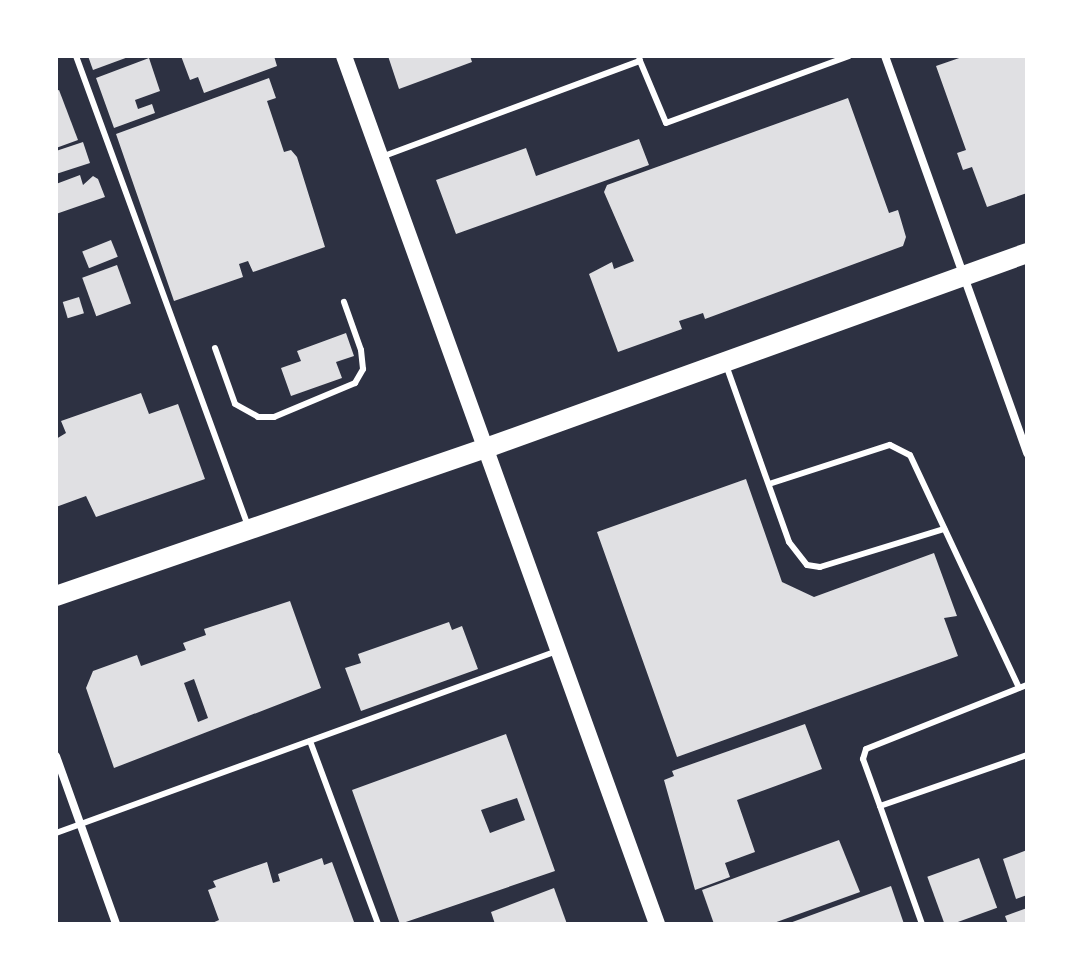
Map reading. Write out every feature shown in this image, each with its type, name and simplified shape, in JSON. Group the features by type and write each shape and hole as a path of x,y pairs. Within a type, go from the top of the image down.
{"main road":[{"path":"344,56 657,924"},
{"path":"56,596 486,448 1027,253"}],"street":[{"path":"885,56 1027,453"},
{"path":"56,756 116,924"}],"lane":[{"path":"76,56 249,530"},
{"path":"380,157 639,58 666,123 849,56"},
{"path":"215,348 235,404 258,417 288,412 341,393 363,369 344,302"},
{"path":"725,361 789,542 813,568 944,529"},
{"path":"769,484 895,447 910,455 1019,688"},
{"path":"56,833 559,651"},
{"path":"922,924 863,759 866,749 1027,685"},
{"path":"310,741 378,924"},
{"path":"880,806 1027,755"}],"building":[{"path":"88,56 131,56 93,70"},
{"path":"181,56 274,56 277,66 204,93 198,77 190,80"},
{"path":"388,56 470,56 472,62 399,89"},
{"path":"965,56 1027,56 1027,193 987,207 972,167 963,170 957,153 966,150 936,66"},
{"path":"149,58 160,91 135,100 138,109 152,104 155,113 114,128 96,78"},
{"path":"269,78 276,98 267,101 284,152 291,150 297,157 325,247 253,272 248,261 239,264 243,277 174,301 116,134"},
{"path":"59,90 78,140 56,148 56,91"},
{"path":"848,98 889,213 898,210 906,237 903,246 705,319 703,313 679,321 682,329 618,352 589,274 612,262 614,269 634,261 604,192 607,185"},
{"path":"639,139 649,165 456,234 436,180 526,148 536,176"},
{"path":"83,142 90,163 56,174 56,151"},
{"path":"80,175 83,185 93,176 98,179 105,197 56,214 56,184"},
{"path":"111,240 118,257 89,268 82,252"},
{"path":"117,265 131,304 96,316 82,278"},
{"path":"79,297 84,313 68,318 63,302"},
{"path":"346,333 354,356 336,362 342,378 291,396 281,368 301,361 297,351"},
{"path":"141,393 149,414 178,404 205,479 96,517 86,496 56,507 56,439 66,433 61,421"},
{"path":"746,479 782,582 814,597 934,553 957,616 944,618 958,656 677,757 597,532"},
{"path":"290,601 321,688 114,768 86,688 93,671 137,655 141,666 186,650 183,643 206,635 204,629","holes":["194,679 208,718 198,722 184,683"]},
{"path":"449,622 452,630 462,626 478,669 361,711 345,668 361,663 358,654"},
{"path":"805,724 822,769 737,800 755,852 725,863 730,877 695,890 664,780 674,776 672,771"},
{"path":"506,734 555,871 400,924 352,790","holes":["517,798 525,820 490,833 481,810"]},
{"path":"839,840 860,892 771,924 714,924 702,890"},
{"path":"1027,850 1027,895 1016,899 1003,859"},
{"path":"322,858 324,865 332,862 354,922 210,924 219,920 208,890 216,887 213,881 267,862 273,883 280,881 278,874"},
{"path":"979,858 997,908 944,924 927,877"},
{"path":"891,886 904,924 787,924"},
{"path":"554,888 567,924 495,924 491,912"},
{"path":"1027,908 1027,924 1008,924 1005,916"}]}
